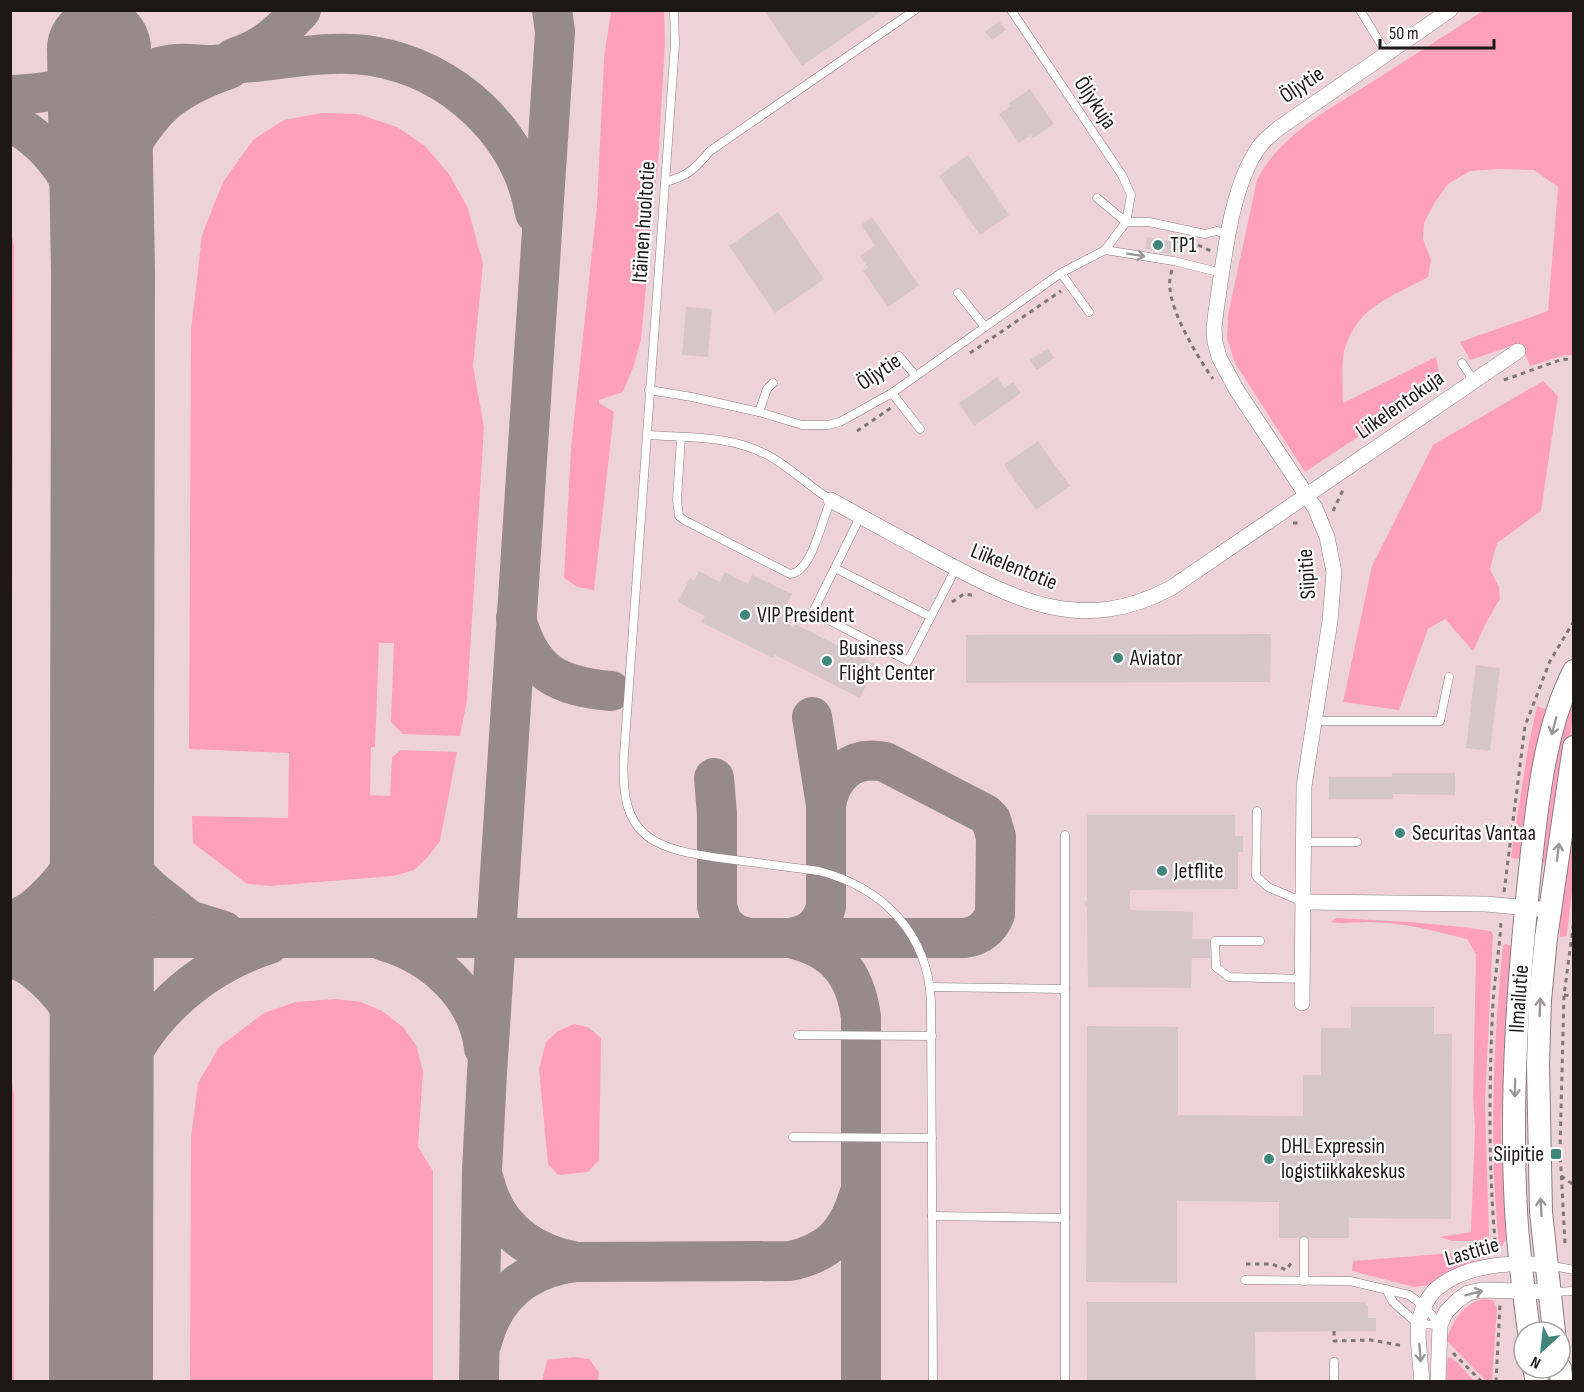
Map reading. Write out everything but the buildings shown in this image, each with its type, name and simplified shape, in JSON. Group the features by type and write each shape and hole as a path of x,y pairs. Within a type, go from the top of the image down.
{"main road":[{"name":"Ilmailutie","path":"1528,1320 1516,1211 1514,1119 1516,1030 1536,816 1554,723 1574,671"},
{"name":"Ilmailutie","path":"1552,1320 1549,1292 1562,1268 1540,1192 1538,1065 1540,1000 1550,910 1574,747"}],"street":[{"name":"Öljytie","path":"1222,273 1244,173 1260,145 1279,128 1450,10"},
{"name":"Siipitie","path":"1222,273 1214,328 1219,357 1236,389 1308,496 1315,526 1334,572 1334,594 1304,786 1302,1003"},
{"name":"Liikelentokuja","path":"1308,496 1518,351"},
{"name":"Liikelentotie","path":"831,500 1005,593 1043,607 1084,611 1123,608 1139,604 1171,588 1308,496"},
{"path":"1304,902 1486,904 1550,910"},
{"name":"Lastitie","path":"1422,1382 1418,1324 1424,1306 1438,1287 1467,1273 1521,1263 1562,1268"},
{"name":"Lastitie","path":"1440,1325 1446,1312 1468,1293 1482,1290 1549,1292"},
{"path":"1438,1382 1440,1325"}],"lane":[{"name":"Itäinen huoltotie","path":"674,10 675,44 649,390 648,435 623,780 624,797 629,812 638,826 663,847 710,857 819,871 855,883 872,892 902,921 920,951 931,987 933,1382"},
{"path":"665,182 683,177 695,168 710,151 915,10"},
{"name":"Öljykuja","path":"1011,10 1122,175 1131,195 1126,222"},
{"path":"1360,10 1387,54"},
{"path":"1097,198 1126,222 1149,222 1205,234 1216,231 1229,234"},
{"name":"Öljytie","path":"649,390 759,412 802,425 828,425 852,416 892,393 1061,273 1105,250 1126,222"},
{"path":"1105,250 1174,261 1222,273"},
{"path":"1061,273 1089,312"},
{"path":"958,293 985,327"},
{"path":"899,356 915,375"},
{"path":"1462,363 1474,381"},
{"path":"759,412 764,397 773,383"},
{"path":"892,393 920,429"},
{"path":"648,435 710,437 732,441 772,457 831,500 825,511 818,538 802,569 796,574 790,574 679,516 677,500 681,437"},
{"path":"860,517 813,612 908,661 956,568"},
{"path":"835,568 931,617"},
{"path":"1315,721 1440,721 1449,677"},
{"path":"1257,811 1256,876 1268,887 1304,902"},
{"path":"1065,835 1065,1382"},
{"path":"1303,842 1357,842"},
{"path":"1260,941 1215,941 1216,967 1229,977 1302,979"},
{"path":"931,987 1065,988"},
{"path":"798,1035 932,1036"},
{"path":"793,1137 932,1138"},
{"path":"932,1216 1065,1218"},
{"path":"1304,1241 1304,1281"},
{"path":"1245,1280 1350,1281 1386,1289 1409,1295 1424,1306 1440,1325"},
{"path":"1386,1289 1392,1302 1418,1324 1440,1325"},
{"path":"1549,1292 1574,1292"},
{"path":"1334,1362 1334,1382"}],"path":[{"path":"1179,236 1170,291 1189,340 1213,380"},
{"path":"1501,382 1574,355"},
{"path":"1567,359 1574,360"},
{"path":"1292,506 1315,526 1331,516 1335,503 1347,484"},
{"path":"1562,1268 1564,995 1574,920"},
{"path":"1564,995 1574,996"},
{"path":"1561,1176 1574,1185"},
{"path":"1246,1264 1272,1264 1286,1270 1292,1262"},
{"path":"1334,1332 1334,1341 1371,1340 1409,1348 1407,1341"}],"shaded area":[{"path":"10,11 1573,11 1573,1381 11,1381"},
{"path":"611,11 664,11 665,42 659,148 641,340 623,392 599,400 599,403 614,412 594,590 577,587 564,578 571,448 597,205 604,58"},
{"path":"1483,11 1573,11 1573,355 1565,355 1530,366 1521,343 1470,360 1460,342 1548,311 1558,187 1534,170 1470,171 1448,184 1424,223 1423,239 1431,260 1428,277 1389,297 1366,313 1350,336 1343,358 1343,403 1436,357 1441,382 1305,472 1235,363 1227,338 1228,315 1257,180 1267,163 1280,148 1309,123"},
{"path":"322,113 358,114 397,127 425,146 449,174 468,208 483,264 473,366 484,427 467,700 460,736 403,734 391,722 394,643 379,643 375,747 371,747 370,795 390,796 392,757 401,750 457,752 440,841 414,870 393,876 270,886 247,884 193,843 192,816 288,818 289,753 189,749 191,330 202,235 223,182 253,140 284,120"},
{"path":"11,233 14,245 11,790"},
{"path":"1543,381 1558,396 1541,511 1497,543 1490,569 1499,587 1500,599 1473,651 1445,619 1428,629 1399,710 1343,702 1372,566 1433,445"},
{"path":"1573,698 1573,718 1550,864 1541,863 1559,743"},
{"path":"1537,706 1548,710 1520,859 1511,858 1528,748"},
{"path":"1573,812 1574,877 1567,936 1560,937 1560,918"},
{"path":"1337,918 1462,927 1491,931 1493,935 1485,1102 1489,1238 1487,1241 1452,1241 1439,1237 1471,1232 1475,1128 1473,1097 1476,954 1467,939 1393,924 1330,922"},
{"path":"1503,945 1513,947 1516,958 1502,1098 1501,1137 1506,1239 1502,1246 1499,1246 1493,1133 1500,983"},
{"path":"336,999 361,1002 382,1011 403,1027 416,1045 423,1071 418,1147 433,1171 433,1381 190,1381 191,1137 198,1083 219,1047 264,1013 295,1002"},
{"path":"574,1024 588,1027 601,1038 599,1160 588,1172 558,1175 548,1164 539,1069 546,1042 558,1031"},
{"path":"11,1078 14,1095 14,1382 10,1381"},
{"path":"1490,1250 1490,1255 1433,1285 1414,1287 1352,1271 1353,1261"},
{"path":"1484,1299 1493,1300 1497,1308 1492,1381 1486,1381 1447,1341 1451,1327 1459,1314 1471,1304"},
{"path":"574,1357 589,1359 599,1372 598,1381 542,1381 547,1360"},
{"path":"1450,1357 1474,1381 1446,1381 1448,1358"}],"taxiway":[{"path":"234,58 255,50 271,39 301,10"},
{"path":"479,1382 482,1171 487,1073 555,32 552,10"},
{"path":"10,95 58,90 176,64 213,65 328,54 372,56 401,63 429,75 455,90 478,109 498,131 515,156 527,184 535,213"},
{"path":"103,271 107,207 114,181 132,143 148,120 164,103 200,80 229,69"},
{"path":"10,122 28,133 57,160 86,213 98,251"},
{"path":"516,618 530,652 538,664 549,673 575,685 611,691"},
{"path":"790,938 803,935 813,929 821,920 826,907 826,805 812,717"},
{"path":"799,938 965,938 984,930 995,914 996,837 991,820 985,814 885,762 873,761 863,761 845,769 833,784 826,805"},
{"path":"102,777 107,816 124,863 149,888 189,920 224,931"},
{"path":"714,778 717,814 717,906 722,923 735,934 745,937"},
{"path":"10,922 45,900 71,869 90,833 96,813 99,789"},
{"path":"10,938 790,938 819,948 840,964 848,975 854,987 861,1017 861,1382"},
{"path":"384,941 419,956 450,980 473,1011 484,1048"},
{"path":"101,1157 113,1098 123,1071 136,1046 153,1023 193,983 242,954 269,944"},
{"path":"10,956 29,966 57,990 83,1028 98,1071 100,1117"},
{"path":"484,1180 497,1212 517,1236 544,1252 576,1262"},
{"path":"482,1342 495,1310 504,1297 528,1277 543,1270 576,1262 790,1261 816,1253 835,1239 849,1220 859,1195"}],"runway":[{"path":"99,49 103,271 101,1382"}],"place":[{"name":"TP1","path":"1158,245"},
{"name":"VIP President","path":"745,615"},
{"name":"Aviator","path":"1118,658"},
{"name":"Business Flight Center","path":"827,661"},
{"name":"Securitas Vantaa","path":"1400,833"},
{"name":"Jetflite","path":"1162,871"},
{"name":"Siipitie","path":"1556,1154"},
{"name":"DHL Expressin logistiikkakeskus","path":"1269,1159"}]}
